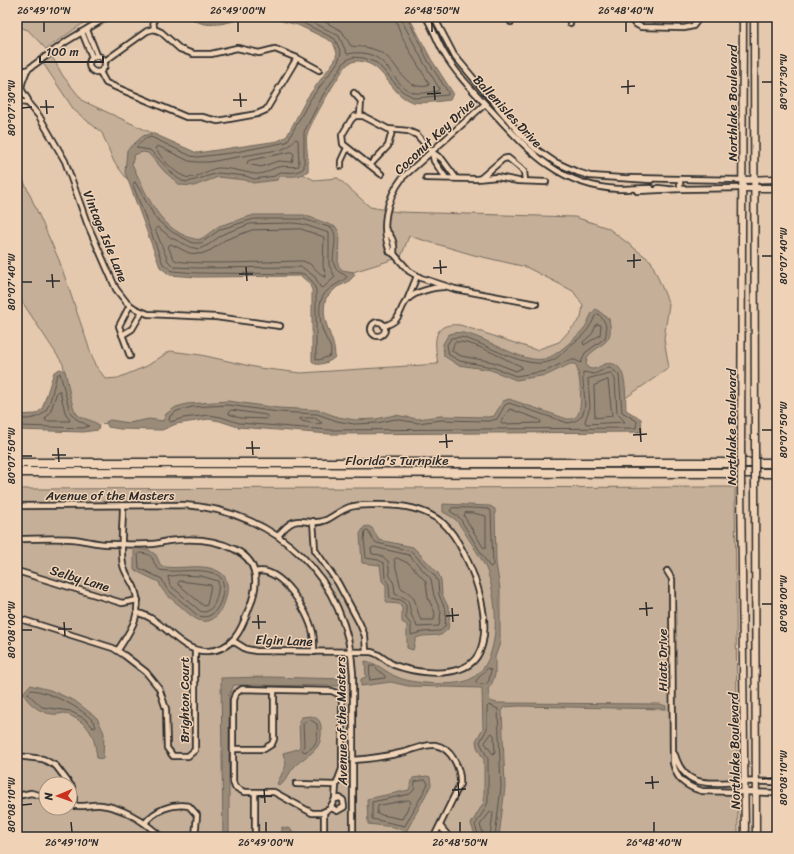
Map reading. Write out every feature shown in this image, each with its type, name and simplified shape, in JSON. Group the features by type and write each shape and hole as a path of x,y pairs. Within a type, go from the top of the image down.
{"highway":[{"name":"Florida's Turnpike","path":"17,463 777,463"},
{"name":"Florida's Turnpike","path":"17,472 777,473"}],"main road":[{"name":"Northlake Boulevard","path":"743,17 741,485 745,837"},
{"name":"Northlake Boulevard","path":"754,17 756,837"},
{"path":"743,180 777,179"},
{"path":"743,188 777,188"}],"street":[{"path":"22,83 17,73 27,70 66,41 107,17"},
{"path":"153,17 154,29"},
{"name":"Ballenisles Drive","path":"426,17 450,62 485,104 538,159 557,172 581,182 616,189 651,188"},
{"name":"Ballenisles Drive","path":"434,17 454,56 521,135 536,149 555,162 590,176 638,181 651,180"},
{"path":"570,17 570,23"},
{"path":"630,17 634,24 644,28 684,28 693,26 700,17"},
{"path":"105,61 147,31 154,29 158,30 180,49 193,54 211,54 237,48 259,53 275,49 298,58 319,70"},
{"path":"84,31 94,56"},
{"path":"94,56 102,57 105,61 105,67 100,72 93,72 89,67 89,62 94,56"},
{"path":"100,72 106,83 186,117 202,117 218,121 257,114 266,110 298,58"},
{"path":"17,93 21,89 27,70"},
{"name":"Vintage Isle Lane","path":"21,89 26,96 28,103 39,116 65,161 87,223 116,289 130,305 142,312 155,314 216,317 280,326"},
{"path":"354,93 361,101 360,115"},
{"name":"Vintage Isle Lane","path":"17,97 22,102 28,103"},
{"name":"Coconut Key Drive","path":"485,104 403,177 393,190 387,205 386,242 390,252 394,254 403,266 417,276 448,287 536,304"},
{"path":"381,174 343,144 342,135 353,118 360,115 392,131 414,133 432,152 442,159 456,178"},
{"path":"370,165 388,146 392,131"},
{"path":"341,166 340,161 347,148"},
{"path":"432,152 434,161 446,178"},
{"path":"480,179 503,159 508,158 524,171 525,181"},
{"path":"426,178 480,179 497,177 546,182"},
{"path":"614,179 658,177 680,179"},
{"path":"680,179 680,190"},
{"path":"658,180 743,180"},
{"path":"638,181 638,188"},
{"path":"658,188 680,190"},
{"path":"616,189 641,191 743,188"},
{"name":"Coconut Key Drive","path":"386,230 394,241 394,254"},
{"path":"384,326 397,320 417,276"},
{"path":"408,298 432,288 448,287"},
{"path":"130,305 119,326 130,356"},
{"path":"122,335 132,329 142,312"},
{"name":"Avenue of the Masters","path":"17,506 184,505 210,508 248,519 278,536 301,555 326,586 341,615 351,653 353,674 353,837"},
{"path":"278,536 287,525 294,521 313,521 323,521 342,510 356,505 400,505 422,511 441,522 452,533 461,546 481,593 484,617 480,649 475,660 463,669 436,672 415,670 394,665 380,654 366,651 365,636 360,624 338,584 315,550 313,521"},
{"path":"17,618 118,650 134,624 138,613 138,600 134,586 123,566 123,506"},
{"path":"17,539 72,539 104,544 153,544 180,540 213,542 240,552 249,561 255,572 256,584 254,596 241,630 233,641 225,647 214,651 195,650 185,645 151,618 138,613"},
{"name":"Selby Lane","path":"17,570 122,603 138,600"},
{"name":"Hiatt Drive","path":"667,570 672,579 673,751 675,771 678,778 690,787 702,791 777,793"},
{"path":"255,572 264,571 272,573 292,593 303,610 312,631 314,652"},
{"path":"777,594 777,600"},
{"name":"Elgin Lane","path":"233,641 250,650 351,653 366,651"},
{"name":"Brighton Court","path":"118,650 146,672 161,693 166,709 168,751 176,756 188,756 195,750 195,650"},
{"path":"242,689 274,690 332,691 340,695 342,702 342,766 336,785 335,799 332,808 324,812 315,814 306,812 274,792 241,791 234,784 233,700 235,694 242,689"},
{"path":"233,749 264,748 272,744 274,738 274,690"},
{"path":"777,742 777,748"},
{"path":"353,760 382,756 430,745 445,749 455,762 460,776 460,784 434,837"},
{"name":"Hiatt Drive","path":"673,751 677,761 686,775 700,783 777,782"},
{"path":"17,756 46,760 56,766 64,776"},
{"path":"296,784 336,785"},
{"path":"254,792 255,837"},
{"path":"17,796 32,793 38,795"},
{"path":"335,799 340,798 344,805"},
{"path":"78,806 98,805 111,807 128,813 145,823 161,837"},
{"path":"344,805 353,805"},
{"path":"332,808 340,811 344,805"},
{"path":"145,823 151,815 160,809 189,806 197,814 195,837"},
{"path":"324,812 324,837"},
{"path":"440,826 449,837"}],"shaded area":[{"path":"17,17 85,17 85,22 46,49 28,30 17,26"},
{"path":"51,55 63,76 83,101 152,133 170,171 205,176 295,170 314,180 338,178 370,207 398,212 575,217 608,228 651,261 669,304 664,339 669,368 592,421 327,421 233,404 164,421 91,424 79,416 72,408 63,364 17,294 17,166 59,260 95,365 106,379 118,378 147,366 170,351 201,355 259,368 301,373 438,364 436,349 437,336 443,327 450,325 460,325 536,350 559,342 581,318 583,305 573,291 526,267 474,255 409,236 401,257 353,272 338,272 251,221 191,242 163,225 114,162 102,133 74,110 43,63"},
{"path":"735,487 738,837 17,837 17,489"}],"water":[{"path":"190,17 248,17 226,23 203,24"},
{"path":"266,17 409,17 431,59 453,93 450,100 426,103 413,102 405,99 399,94 383,75 372,65 355,61 347,65 332,87 307,134 306,142 308,171 298,176 280,176 277,180 253,183 245,180 218,177 194,186 180,185 165,172 148,153 143,152 134,155 132,164 143,188 157,211 175,230 186,236 200,240 219,226 254,215 304,215 336,227 339,233 338,265 342,270 353,272 355,275 348,282 337,287 326,298 324,315 333,342 335,357 323,364 315,364 312,361 312,290 309,283 301,276 197,277 170,275 160,267 125,172 127,150 143,136 152,133 197,153 278,141 287,136 307,98 335,60 337,53 333,42 298,25"},
{"path":"643,17 690,17 669,20"},
{"path":"596,309 609,319 610,333 609,338 588,356 586,364 590,369 595,369 605,364 613,364 618,367 622,372 624,380 626,410 641,419 642,432 330,434 238,427 209,419 176,424 162,430 120,429 108,427 106,422 110,420 129,423 149,419 163,421 166,414 176,407 187,404 228,401 278,408 318,410 338,417 355,420 376,419 395,415 418,419 440,416 489,417 494,416 503,401 509,399 567,419 572,419 577,416 580,410 581,396 577,367 575,364 570,364 547,375 516,380 491,370 458,365 444,356 443,344 448,335 458,332 470,334 525,358 539,360 554,355 579,334"},
{"path":"60,369 65,371 76,413 79,416 97,424 99,426 98,430 83,432 17,430 17,415 36,414 42,409 54,372"},
{"path":"443,504 490,506 495,509 496,563 500,589 500,643 495,657 495,675 488,689 490,701 497,703 660,704 666,706 666,709 504,707 502,710 505,787 499,837 476,837 471,824 484,802 484,760 477,747 476,741 483,728 482,688 408,686 391,682 361,686 361,679 366,677 365,661 404,679 421,683 442,684 466,681 479,673 487,661 493,646 495,630 495,612 490,579 483,562 459,523 443,512"},
{"path":"368,526 372,528 379,540 413,547 438,573 441,580 442,594 450,611 448,629 441,635 422,636 416,638 413,650 407,648 407,625 402,622 402,608 399,604 388,603 386,601 386,585 382,581 380,565 362,563 360,534 364,527"},
{"path":"134,548 149,550 156,555 161,566 176,568 199,567 214,569 221,573 225,578 227,593 225,602 216,617 209,621 202,621 193,617 167,595 160,586 159,582 134,570"},
{"path":"268,677 345,679 345,686 234,685 229,695 229,837 223,837 221,678"},
{"path":"30,685 50,690 75,701 97,718 104,733 103,759 97,758 92,735 85,725 64,713 45,713 30,703 23,693"},
{"path":"311,716 318,719 321,727 321,737 317,747 294,767 281,785 277,784 286,765 283,753 298,749 300,746 299,721 302,717"},
{"path":"430,777 431,785 406,832 394,827 368,824 367,799 409,790 413,778"},
{"path":"282,827 291,829 296,837 282,837"}]}
